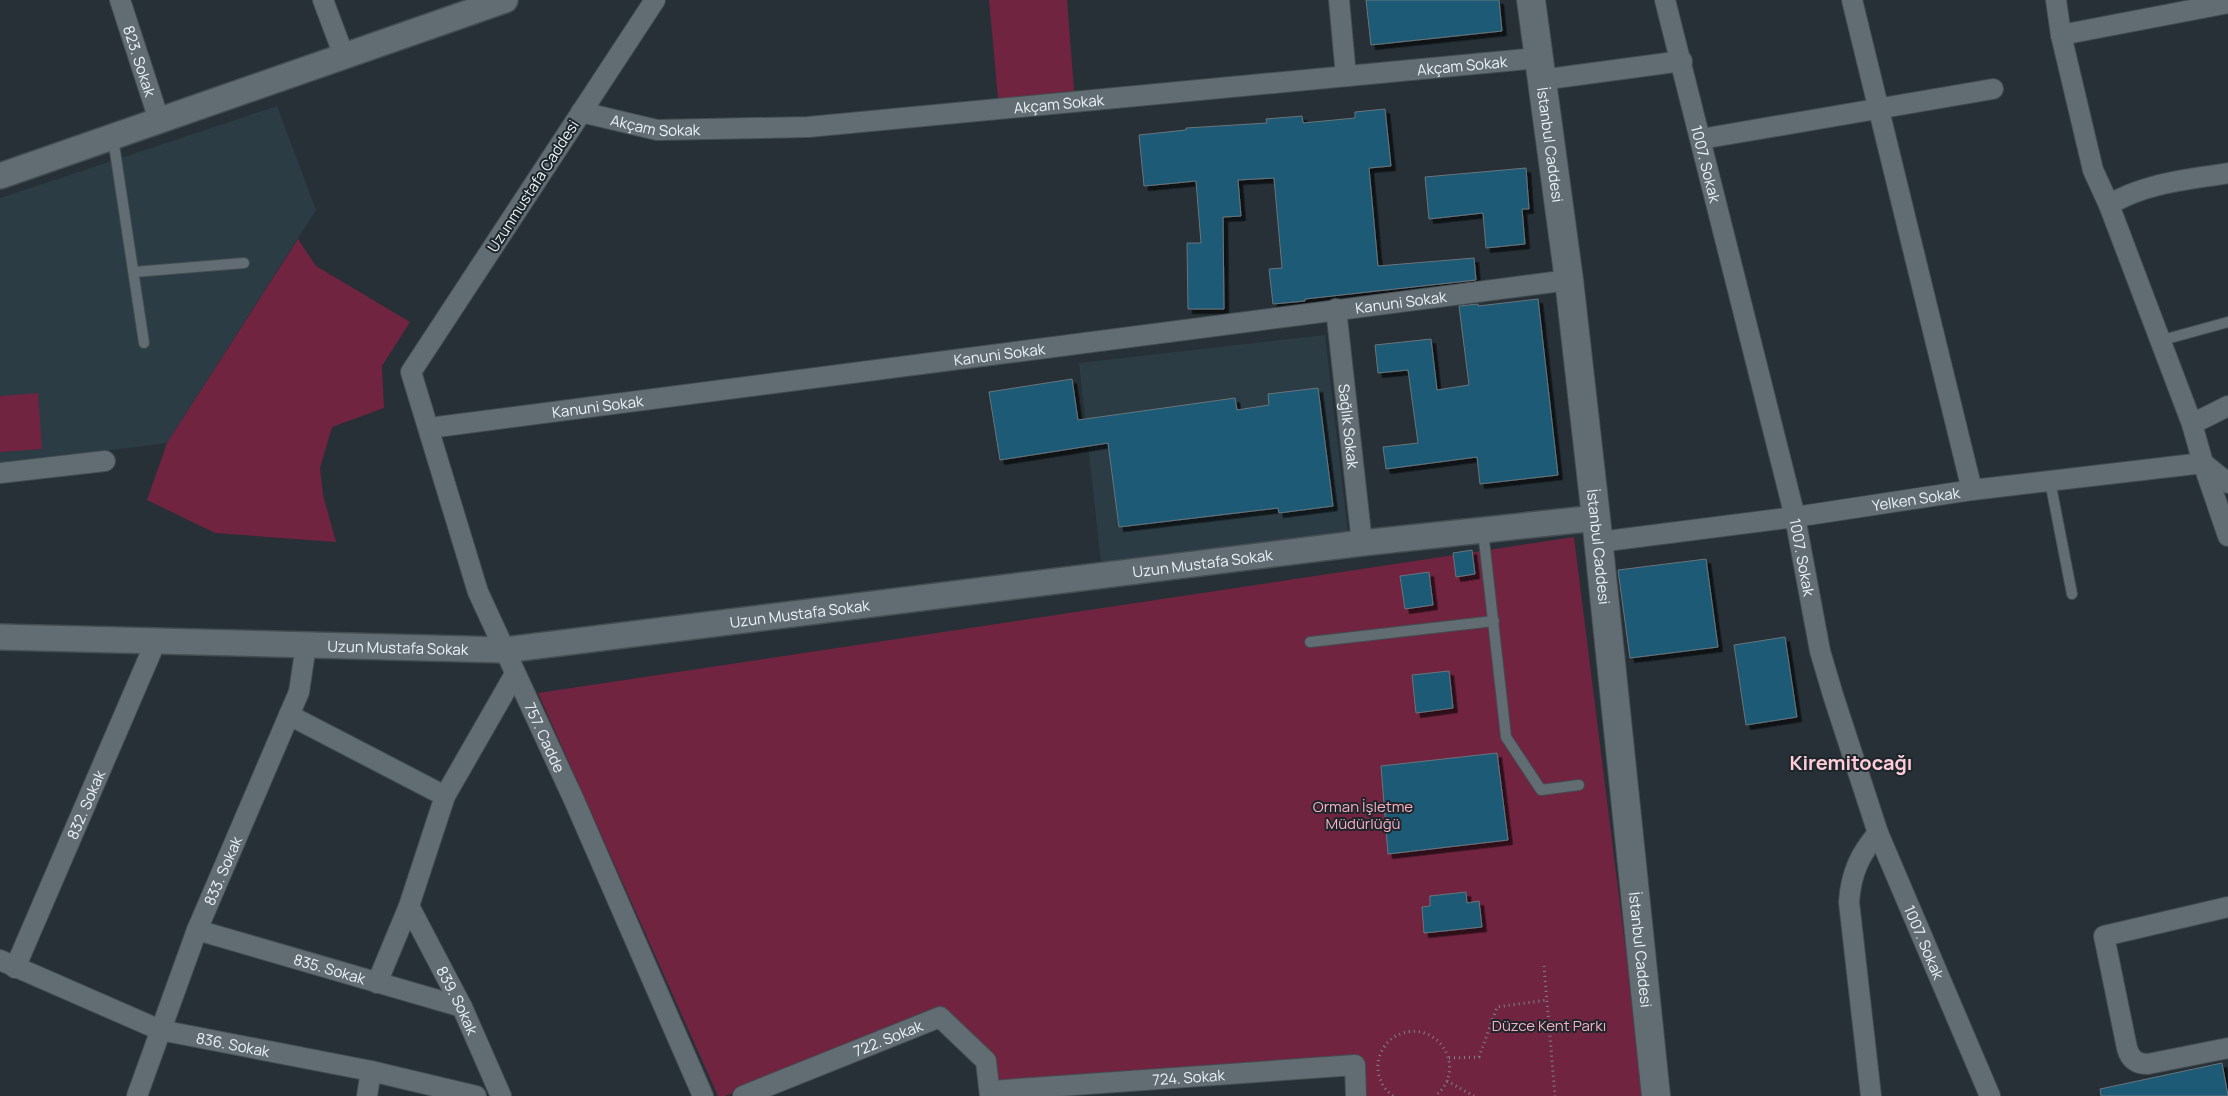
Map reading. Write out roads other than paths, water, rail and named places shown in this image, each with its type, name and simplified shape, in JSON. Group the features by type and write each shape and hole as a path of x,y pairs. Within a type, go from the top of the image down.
{"main road":[{"name":"İstanbul Caddesi","path":"1531,0 1569,280 1598,530 1656,1096"}],"street":[{"name":"823. Sokak","path":"120,0 159,120"},
{"path":"322,0 344,56"},
{"path":"0,176 505,0"},
{"name":"Uzunmustafa Caddesi","path":"411,372 655,0"},
{"path":"1339,0 1346,76"},
{"name":"1007. Sokak","path":"1665,0 1682,61 1795,517 1820,651 1848,745 1878,833 1990,1096"},
{"path":"1852,0 1972,490"},
{"path":"2056,0 2061,35 2093,170 2109,205 2192,424 2202,463 2228,536"},
{"path":"2061,35 2228,3"},
{"name":"Akçam Sokak","path":"581,112 657,130 808,127 1346,76 1540,69 1682,61"},
{"path":"1701,139 1993,89"},
{"path":"2109,205 2135,191 2228,173"},
{"name":"Kanuni Sokak","path":"429,428 1569,280"},
{"name":"Sağlık Sokak","path":"1336,309 1362,542"},
{"name":"757. Cadde","path":"411,372 478,592 574,800 703,1096"},
{"path":"2192,424 2228,406"},
{"path":"0,473 105,461"},
{"path":"2202,463 2228,483"},
{"name":"Yelken Sokak","path":"1598,530 1795,517 1972,490 2202,463"},
{"name":"Uzun Mustafa Sokak","path":"0,638 505,650 1362,542 1483,530 1598,530"},
{"name":"832. Sokak","path":"7,964 156,641"},
{"name":"833. Sokak","path":"137,1096 197,930 300,692 306,646"},
{"path":"377,983 409,906 445,796 515,674"},
{"path":"289,715 445,796"},
{"path":"1871,1096 1849,902 1850,884 1856,866 1864,849 1878,833"},
{"name":"839. Sokak","path":"409,906 462,1007 501,1096"},
{"path":"2228,907 2104,936 2127,1048 2132,1058 2142,1064 2148,1064 2228,1048"},
{"name":"835. Sokak","path":"197,930 462,1007"},
{"name":"836. Sokak","path":"7,964 160,1030 371,1071 476,1096"},
{"name":"722. Sokak","path":"743,1096 940,1017 986,1061 990,1093"},
{"name":"724. Sokak","path":"990,1093 1355,1065 1356,1096"},
{"path":"367,1096 371,1071"}],"lane":[{"path":"112,137 144,343"},
{"path":"134,272 244,263"},
{"path":"2159,341 2228,322"},
{"path":"2050,481 2072,594"},
{"path":"1483,530 1506,737 1541,790 1579,785"},
{"path":"1310,642 1494,621"}],"district":[{"name":"Kiremitocağı","path":"1851,762"}],"park label":[{"name":"Orman İşletme Müdürlüğü","path":"1363,814"},
{"name":"Düzce Kent Parkı","path":"1549,1025"}]}
